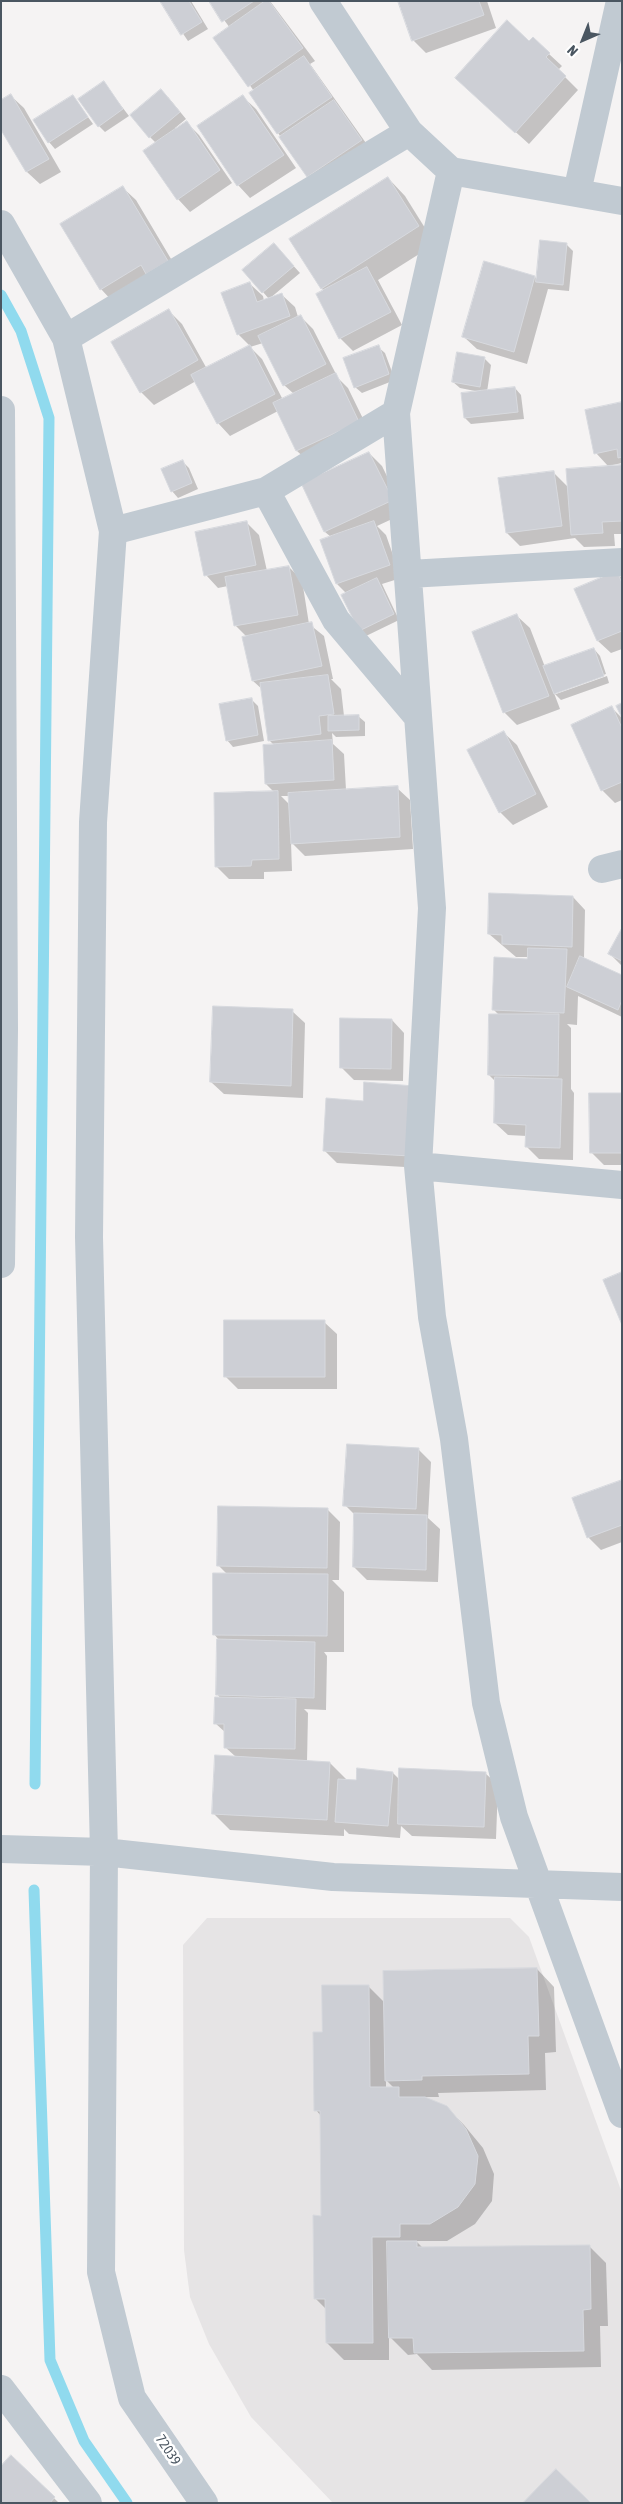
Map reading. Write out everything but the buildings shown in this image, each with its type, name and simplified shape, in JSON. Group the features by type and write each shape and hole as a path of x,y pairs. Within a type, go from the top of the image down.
{"street":[{"path":"323,1 409,132 451,171 622,201"},
{"path":"576,192 620,1"},
{"path":"66,338 409,132"},
{"path":"451,171 396,413 432,908 418,1166 432,1316 454,1439 486,1703 514,1817 622,2114"},
{"path":"1,224 66,338 113,532 93,822 89,1237 104,1852"},
{"path":"1,410 4,1030 1,1264"},
{"path":"113,532 266,491 396,413"},
{"path":"266,491 336,620 417,716"},
{"path":"409,574 622,562"},
{"path":"418,1166 622,1186"},
{"path":"1,1849 104,1852 334,1878 540,1886 622,1887"},
{"name":"72039","path":"104,1852 101,2272 132,2398 204,2503"},
{"path":"1,2389 88,2503"}],"shaded area":[{"path":"207,1918 510,1918 529,1937 622,2193 622,2503 333,2503 251,2417 209,2344 190,2297 184,2250 183,1945"}],"waterway":[{"path":"1,295 21,331 49,418 35,1784"},
{"path":"34,1890 50,2360 84,2441 127,2503"}]}
